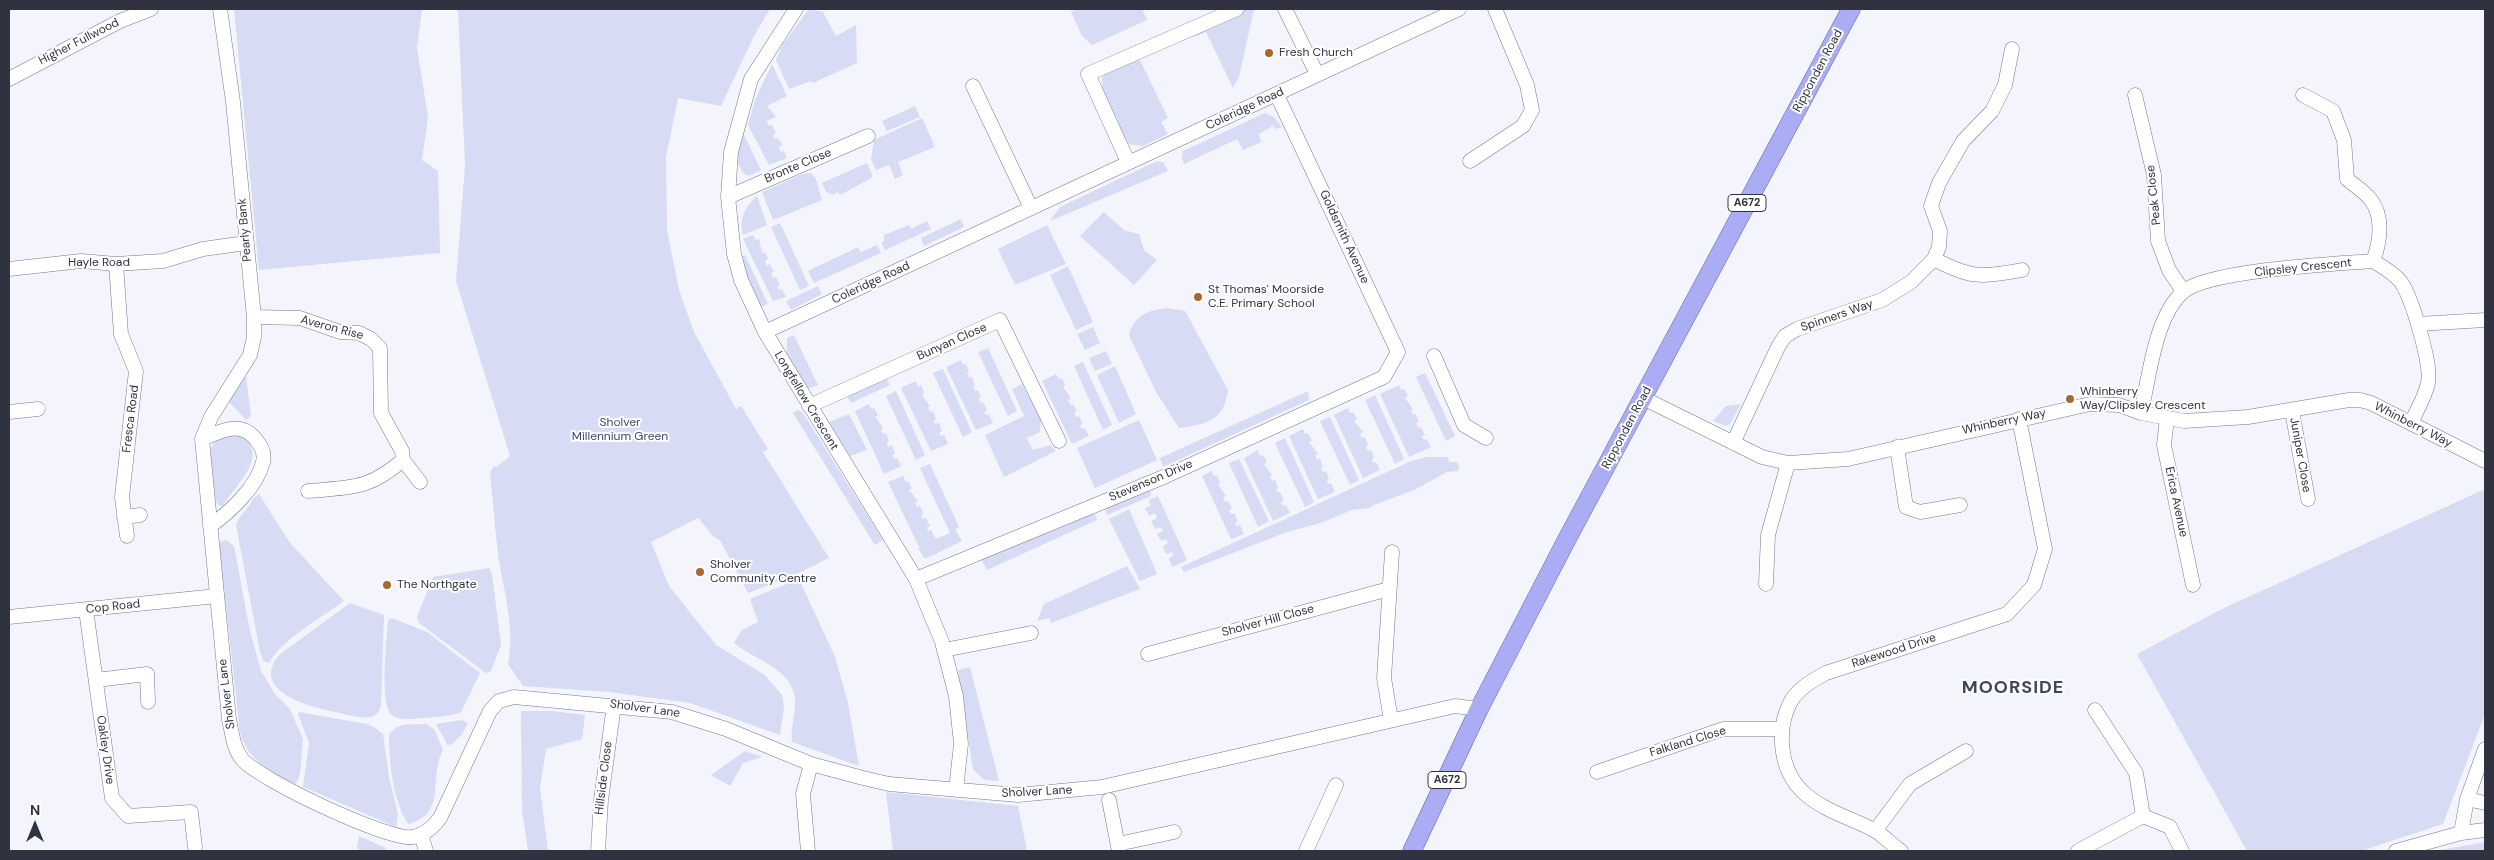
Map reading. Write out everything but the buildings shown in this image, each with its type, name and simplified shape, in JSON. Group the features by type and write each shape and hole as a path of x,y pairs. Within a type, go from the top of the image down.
{"main road":[{"name":"Ripponden Road","path":"1412,851 1479,709 1851,9"}],"street":[{"name":"Higher Fullwood","path":"9,79 120,21 151,9"},
{"name":"Pearly Bank","path":"202,438 211,417 250,355 254,336 254,317 233,102 220,9"},
{"name":"Longfellow Crescent","path":"796,9 752,78 731,152 728,196 730,232 740,280 765,332 916,579 944,650 956,696 961,744 956,790"},
{"path":"1128,162 1088,74 1237,9"},
{"path":"1285,9 1317,74"},
{"name":"Coleridge Road","path":"765,332 1459,9"},
{"path":"1470,162 1523,126 1532,110 1528,85 1495,9"},
{"path":"2012,49 2005,85 1992,111 1963,141 1939,183 1931,206 1940,231 1939,247 1934,258 1972,276 1991,276 2022,270"},
{"path":"973,86 1031,208"},
{"name":"Goldsmith Avenue","path":"1277,95 1398,352 1384,377"},
{"name":"Peak Close","path":"2135,95 2154,175 2158,241 2169,270 2183,292"},
{"path":"2303,95 2333,111 2344,140 2347,179 2371,200 2377,213 2379,245 2373,261 2400,281 2418,324 2429,371 2428,383 2411,423"},
{"name":"Bronte Close","path":"728,196 868,136"},
{"name":"Hayle Road","path":"9,269 81,261 116,264 163,261 203,249 246,243"},
{"name":"Spinners Way","path":"1733,443 1773,356 1785,336 1797,329 1882,300 1911,282 1934,258"},
{"name":"Clipsley Crescent","path":"2141,413 2162,326 2171,307 2183,292 2199,283 2215,279 2298,266 2373,261"},
{"name":"Fresca Road","path":"116,264 121,334 136,371 122,497 127,536"},
{"name":"Averon Rise","path":"254,317 300,318 340,332 359,333 371,339 380,348 381,413 402,451 403,460 420,482"},
{"name":"Bunyan Close","path":"809,406 1000,320 1059,441"},
{"path":"2418,324 2485,320"},
{"path":"1434,356 1464,425 1486,438"},
{"name":"Stevenson Drive","path":"916,579 1166,476 1384,377"},
{"name":"Whinberry Way","path":"1643,398 1762,457 1788,463 1848,459 2020,418 2090,404 2119,405 2141,413 2184,421 2292,411 2349,400 2360,400 2411,423 2485,461"},
{"path":"9,412 38,408"},
{"name":"Juniper Close","path":"2292,411 2308,499"},
{"name":"Rakewood Drive","path":"1901,851 1875,831 1845,819 1804,792 1791,775 1784,756 1781,729 1792,700 1808,682 1826,673 2007,614 2034,585 2045,549 2020,418"},
{"name":"Erica Avenue","path":"2167,418 2164,445 2193,586"},
{"path":"202,438 222,430 238,427 252,434 262,446 264,454 264,462 257,477 228,512 210,526"},
{"name":"Sholver Lane","path":"202,438 229,719 233,740 240,758 255,771 296,793 385,832 413,837 435,825 487,717 499,701 514,696 672,712 700,719 781,750 811,764 889,784 1018,795 1102,787 1455,706 1479,709"},
{"path":"1896,447 1906,508 1920,512 1960,505"},
{"path":"308,490 366,485 386,474 403,460"},
{"path":"1766,584 1768,535 1788,463"},
{"path":"124,517 140,515"},
{"path":"1391,720 1384,678 1388,588 1392,552"},
{"name":"Sholver Hill Close","path":"1148,654 1388,588"},
{"name":"Cop Road","path":"9,617 217,596"},
{"name":"Oakley Drive","path":"86,610 112,798 128,816 191,812 195,847"},
{"path":"944,650 1031,633"},
{"path":"96,680 147,674 148,702"},
{"name":"Hillside Close","path":"598,851 601,800 614,705"},
{"path":"2095,710 2136,773 2143,816"},
{"name":"Falkland Close","path":"1597,772 1723,729 1781,729"},
{"path":"2461,833 2467,799 2485,749"},
{"path":"1875,831 1910,784 1966,751"},
{"path":"808,851 803,794 811,764"},
{"path":"1306,851 1336,785"},
{"path":"2467,799 2485,803"},
{"path":"1109,800 1118,848 1174,832"},
{"path":"2078,851 2143,816"},
{"path":"2143,816 2170,827 2182,851"},
{"path":"2396,851 2461,833 2485,830"},
{"path":"421,834 426,851"}],"green space":[{"path":"234,9 422,9 417,48 428,117 422,160 438,171 440,253 259,270"},
{"name":"Sholver Millennium Green","path":"458,9 770,9 754,36 721,106 678,98 666,157 667,230 679,290 694,332 736,409 741,406 768,449 763,452 829,558 801,572 748,593 720,540 714,537 698,518 651,542 669,586 716,645 765,675 782,695 784,707 780,735 690,703 609,692 523,686 508,664 510,625 499,561 490,472 494,466 497,467 510,456 456,281 465,165"},
{"path":"809,9 823,12 836,36 856,25 857,63 813,83 811,81 789,89 776,60 783,44"},
{"path":"1077,9 1142,9 1147,20 1092,45 1082,36 1071,12"},
{"path":"1244,9 1254,9 1239,77 1233,88 1206,32 1194,37 1196,30"},
{"path":"1139,58 1168,118 1161,122 1168,134 1143,146 1127,144 1102,92 1102,77 1107,72"},
{"path":"772,64 787,96 767,106 776,117 766,121 769,126 772,125 776,133 773,135 775,139 778,138 782,145 779,147 781,152 784,151 787,158 769,165 748,125 755,100"},
{"path":"915,106 920,117 887,131 882,121"},
{"path":"1265,113 1274,117 1282,127 1275,129 1273,126 1259,134 1261,142 1243,150 1237,139 1184,164 1182,159 1183,151"},
{"path":"922,118 935,147 898,162 903,175 895,179 889,165 876,170 871,159 874,140"},
{"path":"741,129 761,170 749,176 744,174 736,160"},
{"path":"1157,161 1163,162 1168,171 1050,221 1060,207"},
{"path":"867,163 873,177 840,195 838,192 833,195 826,192 822,183"},
{"path":"811,173 816,179 822,200 773,220 762,192 802,174"},
{"path":"757,196 767,225 743,235 742,219 749,204"},
{"path":"1104,212 1124,230 1139,234 1144,250 1157,260 1134,285 1080,236"},
{"path":"961,219 964,227 924,246 921,238"},
{"path":"927,221 931,229 885,250 881,242 884,241 884,235 909,225 911,229"},
{"path":"780,223 809,286 800,290 771,227"},
{"path":"1047,225 1066,264 1015,285 998,249"},
{"path":"753,235 756,240 759,239 762,253 765,252 768,259 765,261 767,266 770,264 774,272 771,273 773,278 776,277 780,285 777,286 779,290 782,289 786,297 773,301 743,239"},
{"path":"877,245 881,253 814,283 808,271 858,247 861,252"},
{"path":"745,255 768,304 759,308 754,301 741,257"},
{"path":"1068,266 1093,322 1076,330 1050,275"},
{"path":"818,286 822,294 791,310 786,301"},
{"path":"1167,308 1185,311 1228,390 1223,408 1218,415 1198,425 1179,428 1156,392 1129,335 1131,328 1138,318 1148,312"},
{"path":"1093,327 1100,343 1085,350 1077,334"},
{"path":"794,335 818,385 807,389 787,354 787,338"},
{"path":"988,348 1017,411 1008,416 978,352"},
{"path":"1106,351 1112,364 1095,371 1089,358"},
{"path":"961,360 963,365 966,364 969,378 972,377 975,391 978,390 981,397 978,399 981,403 983,402 987,410 984,412 986,415 989,414 993,423 976,430 946,367"},
{"path":"1083,362 1112,425 1103,430 1074,366"},
{"path":"1115,366 1136,414 1119,423 1097,375"},
{"path":"943,369 972,432 963,437 933,373"},
{"path":"1425,373 1455,436 1446,441 1416,377"},
{"path":"1056,374 1059,379 1062,378 1065,385 1063,387 1071,398 1068,400 1070,405 1073,404 1077,411 1074,412 1076,417 1079,416 1083,424 1080,425 1082,429 1085,428 1089,436 1072,444 1042,381"},
{"path":"246,376 251,416 246,420 228,401"},
{"path":"886,378 890,385 851,403 847,396"},
{"path":"916,381 918,387 921,385 924,393 922,395 930,406 928,407 930,412 933,411 936,419 934,420 935,424 939,423 942,431 939,433 941,436 944,435 948,444 931,451 901,388"},
{"path":"1022,384 1041,420 1040,432 1027,438 1033,450 1050,445 1056,451 1004,477 985,435 1024,416 1012,389"},
{"path":"1399,385 1401,390 1404,389 1408,396 1405,398 1413,409 1411,411 1413,415 1416,414 1419,422 1416,423 1418,428 1421,427 1425,435 1422,436 1424,440 1427,439 1431,447 1409,457 1380,394"},
{"path":"896,391 925,455 916,460 886,396"},
{"path":"1308,391 1309,400 1163,467 1160,458"},
{"path":"1375,395 1404,459 1395,464 1365,400"},
{"path":"869,404 871,409 874,408 878,415 875,417 883,428 881,430 883,434 886,433 889,441 887,442 888,447 892,445 895,454 892,455 894,459 897,458 901,466 884,474 855,411"},
{"path":"1741,404 1730,424 1726,426 1713,421 1726,406"},
{"path":"1348,408 1350,413 1353,412 1357,419 1354,421 1363,432 1360,434 1362,438 1365,437 1368,451 1371,450 1374,458 1372,459 1373,463 1376,462 1380,470 1363,478 1334,415"},
{"path":"798,410 803,413 883,540 875,545 793,413"},
{"path":"849,414 867,450 850,456 829,422"},
{"path":"1330,417 1359,480 1350,485 1320,421"},
{"path":"1139,420 1157,460 1095,488 1077,448"},
{"path":"1303,429 1305,434 1308,433 1312,441 1309,442 1318,454 1315,455 1317,460 1320,459 1323,466 1321,468 1323,472 1326,471 1329,479 1327,480 1328,484 1331,483 1335,492 1318,499 1289,436"},
{"path":"236,434 247,441 252,450 252,459 243,478 223,506 218,505 214,494 212,476 212,446 226,436"},
{"path":"1285,438 1314,502 1305,507 1275,443"},
{"path":"1258,450 1260,456 1263,455 1267,462 1264,464 1272,475 1270,477 1272,481 1275,480 1278,493 1280,492 1284,500 1281,502 1283,506 1286,505 1290,513 1273,521 1244,458"},
{"path":"1427,457 1448,457 1449,462 1457,462 1458,471 1447,472 1414,490 1370,508 1352,510 1321,523 1287,532 1184,572 1181,567 1411,461"},
{"path":"1239,459 1269,521 1258,527 1229,463"},
{"path":"930,464 959,527 955,530 962,541 924,558 918,548 925,544 919,547 888,482 903,476 912,488 909,490 918,501 915,503 917,507 920,506 924,514 921,515 923,519 926,518 930,526 927,528 928,531 931,530 936,539 950,533 920,468"},
{"path":"1211,471 1214,476 1217,475 1220,483 1218,484 1226,496 1223,497 1225,502 1228,501 1232,508 1229,510 1231,514 1234,513 1238,521 1235,523 1237,526 1240,525 1244,534 1231,539 1202,476"},
{"path":"2485,489 2485,714 2443,824 2361,851 2247,851 2137,654 2224,608"},
{"path":"1150,490 1151,496 1107,515 1105,508"},
{"path":"259,494 290,543 344,601 292,637 269,663 263,661 260,652 236,525 253,499"},
{"path":"1158,496 1187,560 1172,567 1169,558 1173,556 1172,552 1166,554 1163,546 1168,543 1166,539 1161,541 1157,534 1163,531 1161,527 1155,529 1151,521 1157,518 1155,513 1149,516 1145,508 1151,506 1149,500"},
{"path":"1129,509 1157,574 1140,581 1109,519"},
{"path":"1094,513 1097,520 987,570 981,558"},
{"path":"226,540 234,546 250,631 261,671 275,694 290,709 303,739 300,774 296,784 269,770 255,759 244,743 240,733 219,543"},
{"path":"1127,566 1140,589 1051,623 1049,618 1037,621 1044,604"},
{"path":"489,568 492,574 501,645 491,671 486,673 419,623 417,617 433,577"},
{"path":"799,579 835,657 848,703 859,766 792,742 795,699 792,688 780,672 734,643 742,630 758,622 750,599"},
{"path":"350,603 384,615 381,706 378,713 371,717 351,716 302,703 278,689 272,680 272,668 279,655"},
{"path":"392,618 427,632 480,673 461,712 447,716 411,719 403,719 392,715 388,709 386,698 385,670 388,620"},
{"path":"970,667 999,781 985,780 973,770 958,670"},
{"path":"521,711 552,711 585,715 582,739 546,749 540,788 548,851 528,851 522,810"},
{"path":"299,712 367,724 383,734 389,777 398,814 396,827 303,787 309,743 298,714"},
{"path":"462,720 468,723 465,730 453,743 447,744 436,724"},
{"path":"426,724 434,729 443,750 439,761 433,803 428,812 420,819 408,824 395,793 389,735 401,726"},
{"path":"745,751 762,757 743,763 730,786 711,775"},
{"path":"886,792 1018,806 1027,851 893,851"},
{"path":"359,836 386,848 384,851 360,851 357,847"},
{"path":"2485,842 2485,851 2435,851"}],"place":[{"name":"Fresh Church","path":"1269,53"},
{"name":"St Thomas' Moorside C.E. Primary School","path":"1198,297"},
{"name":"Whinberry Way/Clipsley Crescent","path":"2070,399"},
{"name":"Sholver Community Centre","path":"700,572"},
{"name":"The Northgate","path":"387,585"}],"district":[{"name":"MOORSIDE","path":"2013,688"}]}
